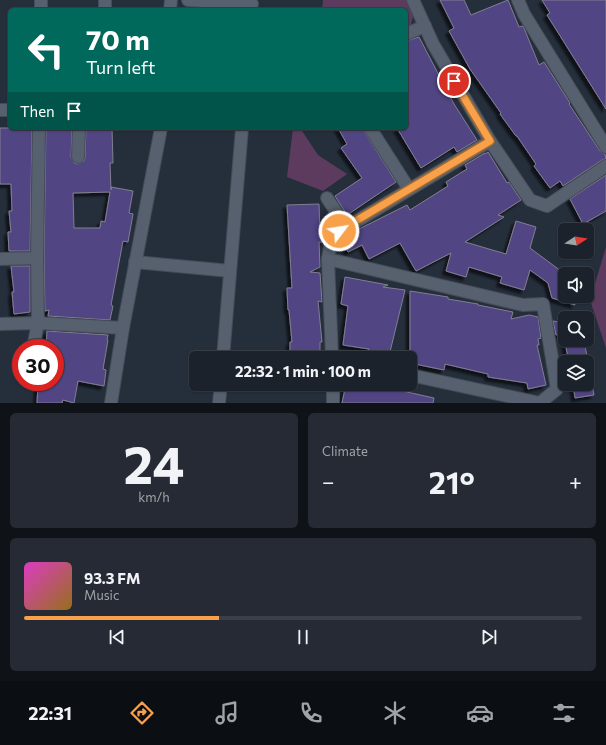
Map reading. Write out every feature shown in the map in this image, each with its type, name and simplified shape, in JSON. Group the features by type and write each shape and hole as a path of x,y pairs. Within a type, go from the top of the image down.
{"street":[{"path":"188,0 252,5"},
{"path":"413,0 433,44 490,141 530,200 548,206 606,166"},
{"path":"518,0 524,14 606,147"},
{"path":"408,33 425,26"},
{"path":"35,339 38,323 37,258 39,130"},
{"path":"78,157 79,130"},
{"path":"111,403 123,328 160,130"},
{"path":"224,351 242,130"},
{"path":"371,130 409,190"},
{"path":"332,351 328,259 332,236 346,226 490,141"},
{"path":"327,198 346,226"},
{"path":"0,259 37,258"},
{"path":"328,259 523,304 543,304 557,390 540,403 417,377"},
{"path":"136,262 230,270"},
{"path":"0,324 38,323 123,328"},
{"path":"220,403 221,391"},
{"path":"333,391 333,403"}],"shaded area":[{"path":"323,0 406,0 413,17 410,27 408,28 408,8 322,8"},
{"path":"293,130 301,130 318,155 347,174 323,191 287,177"},
{"path":"606,247 606,348 591,303 594,303 594,287"}],"building":[{"path":"440,0 464,0 471,15 508,0 519,27 523,26 524,28 539,65 544,62 570,103 569,104 600,151 605,154 606,159 602,160 563,186 560,181 550,188 534,166 536,164 470,69 449,31 454,28"},
{"path":"542,0 606,0 606,109 547,15 550,13"},
{"path":"419,37 454,104 477,140 457,152 454,147 421,168 398,130 408,130 408,40"},
{"path":"0,128 8,128 8,130 32,130 30,251 9,251 8,232 11,232 9,211 12,211 11,184 0,184"},
{"path":"46,130 72,130 71,157 74,163 78,164 84,161 85,158 86,130 112,130 113,163 110,163 111,190 111,187 133,191 129,213 133,214 128,242 123,241 111,305 113,306 110,320 48,316 49,310 45,311 44,258","holes":["110,192 105,222 101,221 100,228 74,228 73,193"]},
{"path":"339,130 363,130 396,182 347,215 335,196 362,178 341,148 347,144"},
{"path":"488,152 507,183 509,182 521,200 498,215 504,217 465,242 506,254 516,221 536,227 530,248 558,269 558,300 552,298 548,283 530,270 524,290 500,283 502,277 469,267 466,277 446,271 451,253 416,271 400,243 369,259 362,245 348,252 343,241 356,234 358,232 357,230 407,205 410,210 448,186 446,182 467,169 465,165"},
{"path":"606,175 606,211 582,223 570,199"},
{"path":"319,204 320,234 324,240 323,242 319,242 320,267 310,272 320,273 322,302 318,301 322,342 320,342 320,351 290,351 290,342 292,342 287,288 292,288 287,205"},
{"path":"11,266 30,266 30,312 14,314 12,292 14,292"},
{"path":"345,277 388,285 383,287 405,290 390,351 368,351 369,349 343,345 348,306 341,304"},
{"path":"410,291 448,297 448,299 513,312 511,319 529,315 538,317 541,338 538,339 539,345 537,345 546,385 528,389 527,383 488,377 488,374 445,364 444,370 417,364 417,351 410,351"},
{"path":"553,321 558,322 558,334 556,335"},
{"path":"47,331 108,335 103,369 106,370 104,386 78,381 74,403 63,400 62,403 37,403 38,391 64,391 64,339 47,339"},
{"path":"566,347 585,347 587,355 568,355"},
{"path":"345,391 402,391 434,398 433,403 342,403"},
{"path":"574,391 593,391 594,395 575,398"}],"route":[{"path":"339,231 490,141 454,81"}]}
